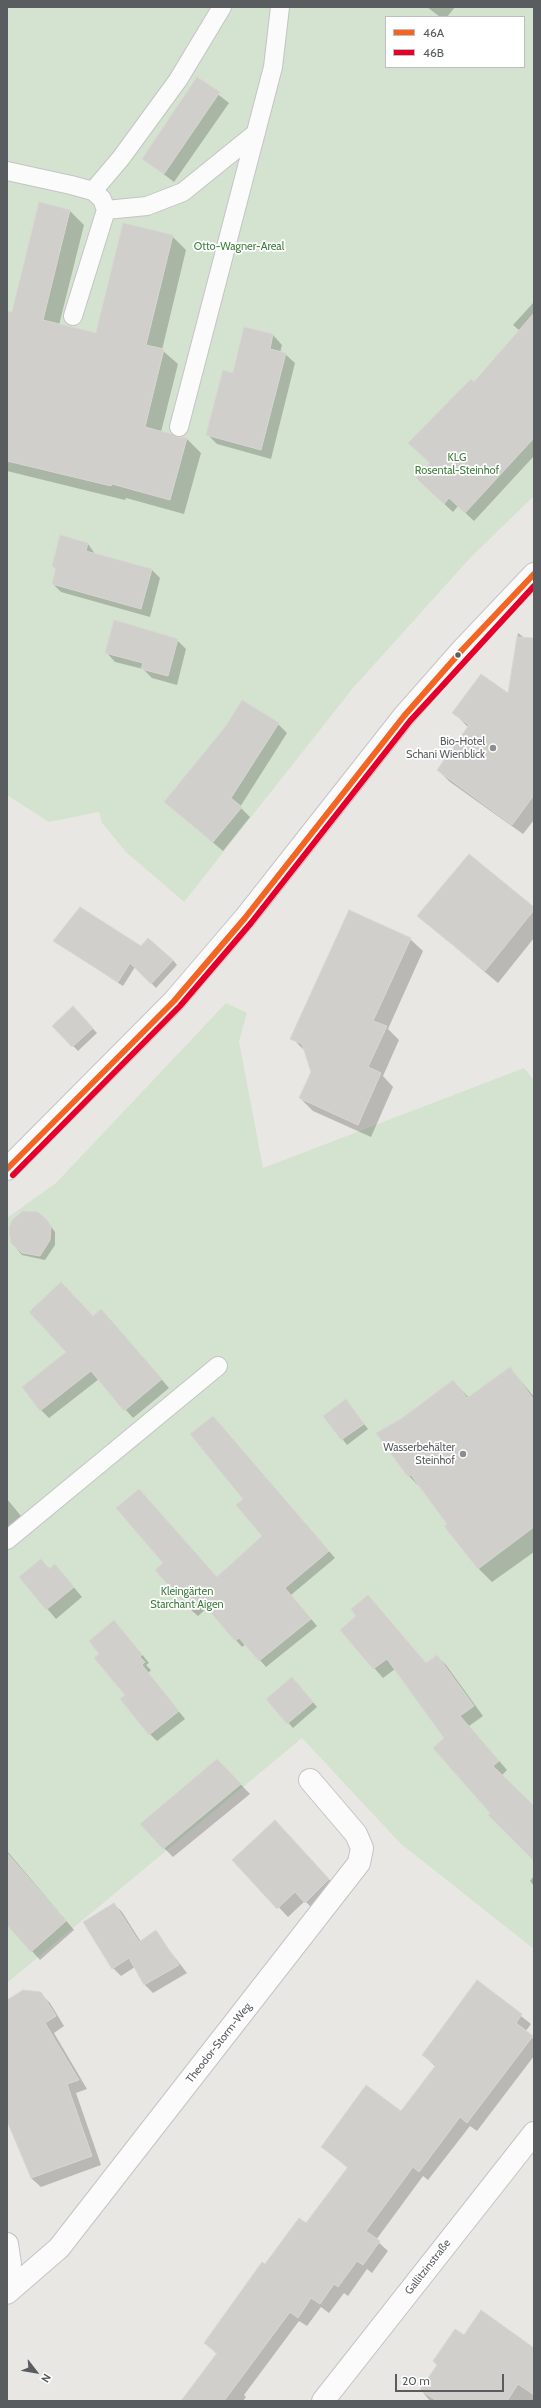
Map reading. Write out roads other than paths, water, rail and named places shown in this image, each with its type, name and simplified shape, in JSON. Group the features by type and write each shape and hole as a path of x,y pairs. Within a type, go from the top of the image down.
{"street":[{"path":"7,1169 174,1002 241,923 404,716 463,649 534,574"},
{"name":"Theodor-Storm-Weg","path":"7,2293 59,2248 359,1863 362,1848 356,1834 310,1780"},
{"name":"Gallitzinstraße","path":"323,2401 534,2133"},
{"path":"7,2244 10,2264 7,2279"}],"lane":[{"path":"93,192 121,158 178,80 222,7"},
{"path":"180,427 273,67 280,7"},
{"path":"106,210 147,206 183,192 256,133"},
{"path":"7,171 93,192 102,199 106,210 73,316"},
{"path":"7,1540 218,1366"}],"place":[{"name":"Bio-Hotel Schani Wienblick","path":"493,748"},
{"name":"Wasserbehälter Steinhof","path":"463,1454"}],"park label":[{"name":"Otto-Wagner-Areal","path":"239,247"},
{"name":"KLG Rosental-Steinhof","path":"457,464"},
{"name":"Kleingärten Starchant Aigen","path":"187,1598"}]}
